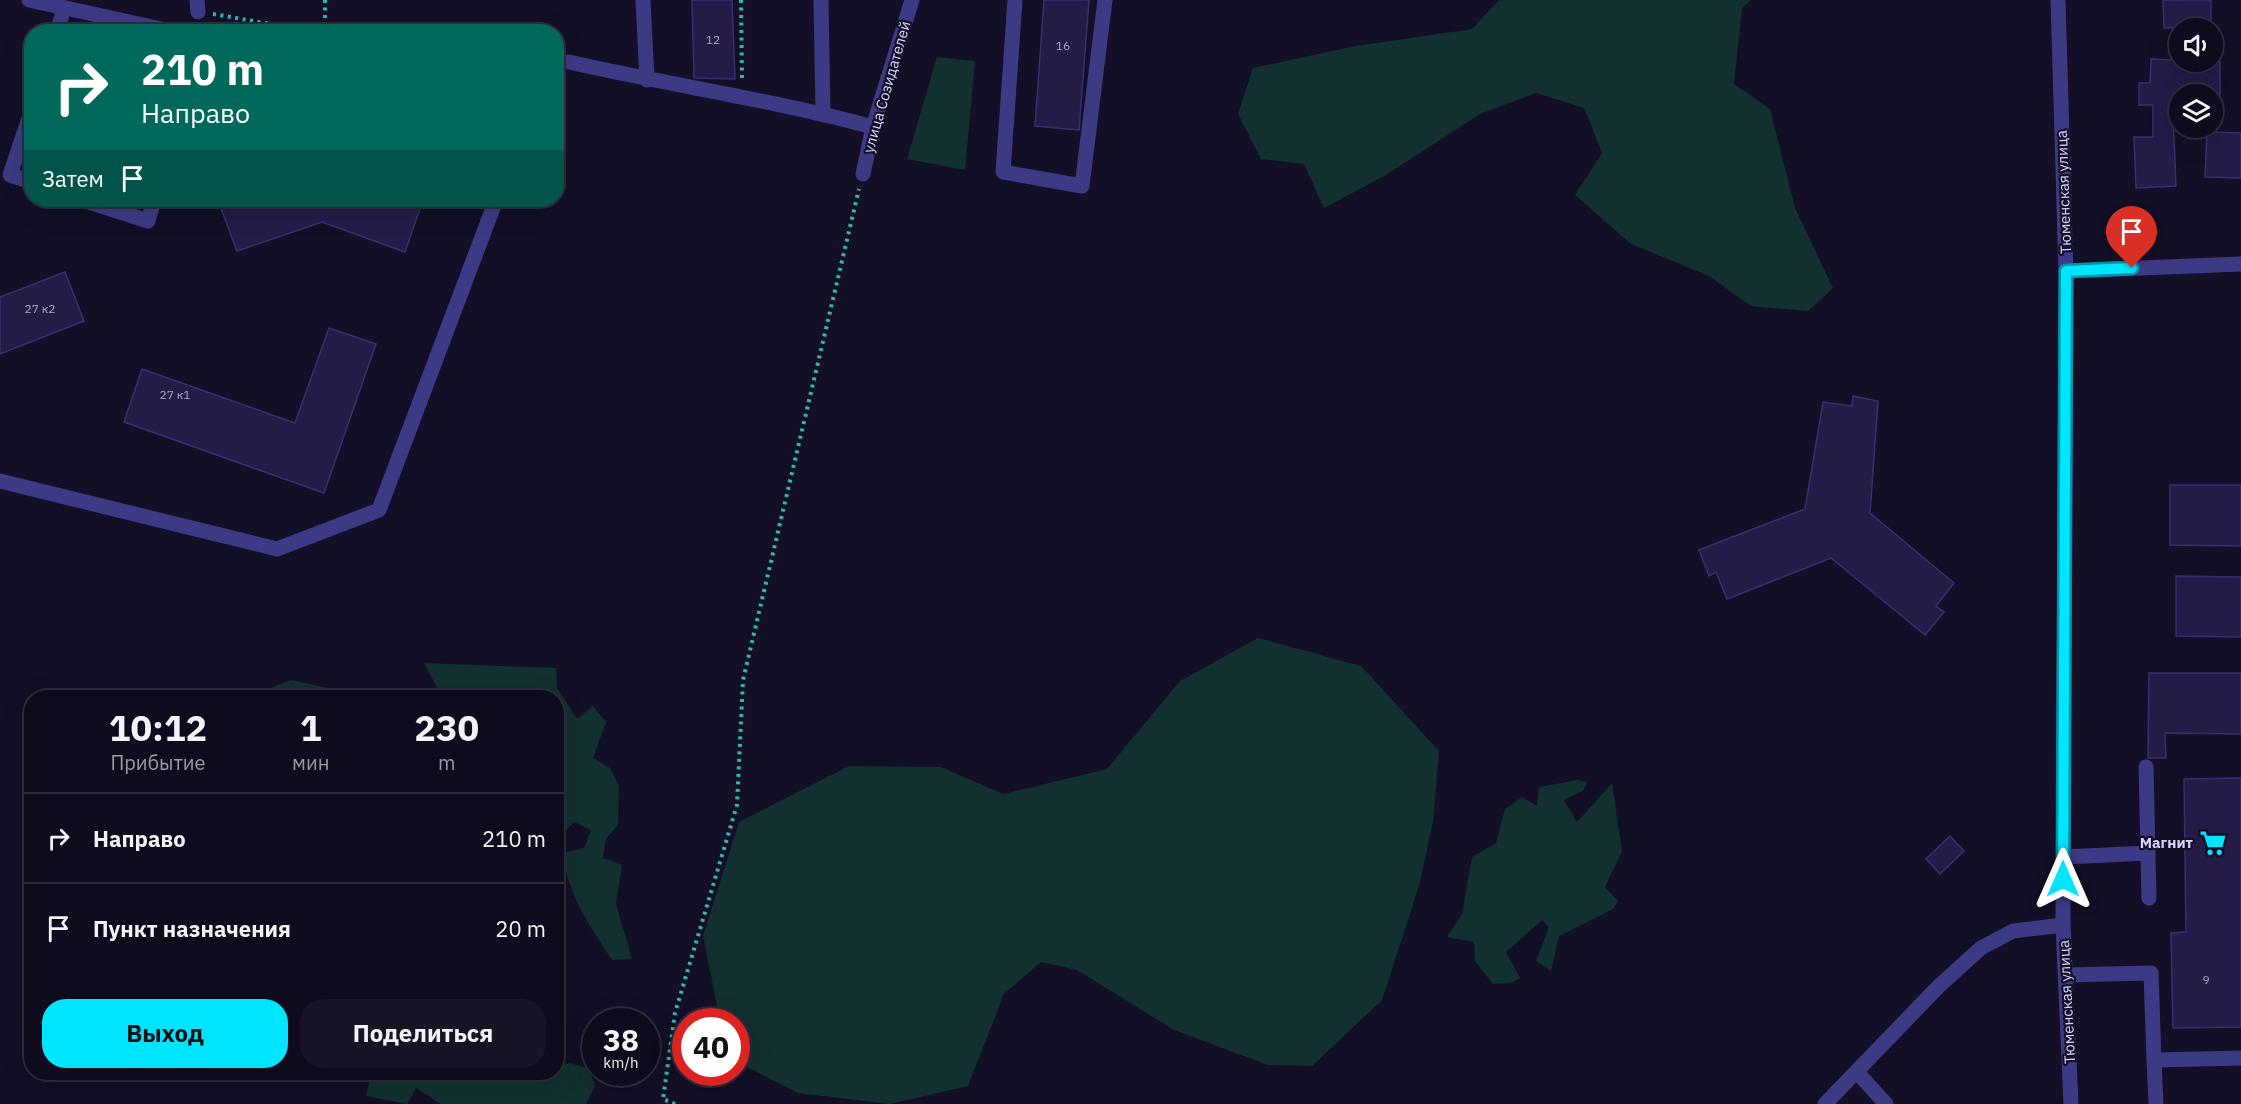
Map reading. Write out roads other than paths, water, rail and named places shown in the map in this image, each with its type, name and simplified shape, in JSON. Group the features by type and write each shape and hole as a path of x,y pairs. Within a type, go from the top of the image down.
{"street":[{"path":"29,0 138,24"},
{"path":"643,0 647,80"},
{"path":"821,0 823,113"},
{"name":"улица Созидателей","path":"863,174 873,128 912,0"},
{"path":"1015,0 1002,172 1082,186 1106,0"},
{"name":"Тюменская улица","path":"2058,0 2066,271 2063,925 2071,1104"},
{"path":"59,24 64,8"},
{"path":"569,62 647,80 823,113 873,128"},
{"path":"24,133 10,175 24,179"},
{"path":"105,207 148,221 152,207"},
{"path":"0,481 277,549 379,510 493,207"},
{"path":"2066,271 2241,264"},
{"path":"2146,767 2149,898"},
{"path":"2064,856 2148,853"},
{"path":"1825,1104 1858,1073 1939,986 1981,948 2013,931 2063,925"},
{"path":"2066,975 2151,973 2156,1104"},
{"path":"2154,1060 2241,1058"},
{"path":"1858,1073 1886,1104"}],"place":[{"name":"Магнит","path":"2213,843"}]}
